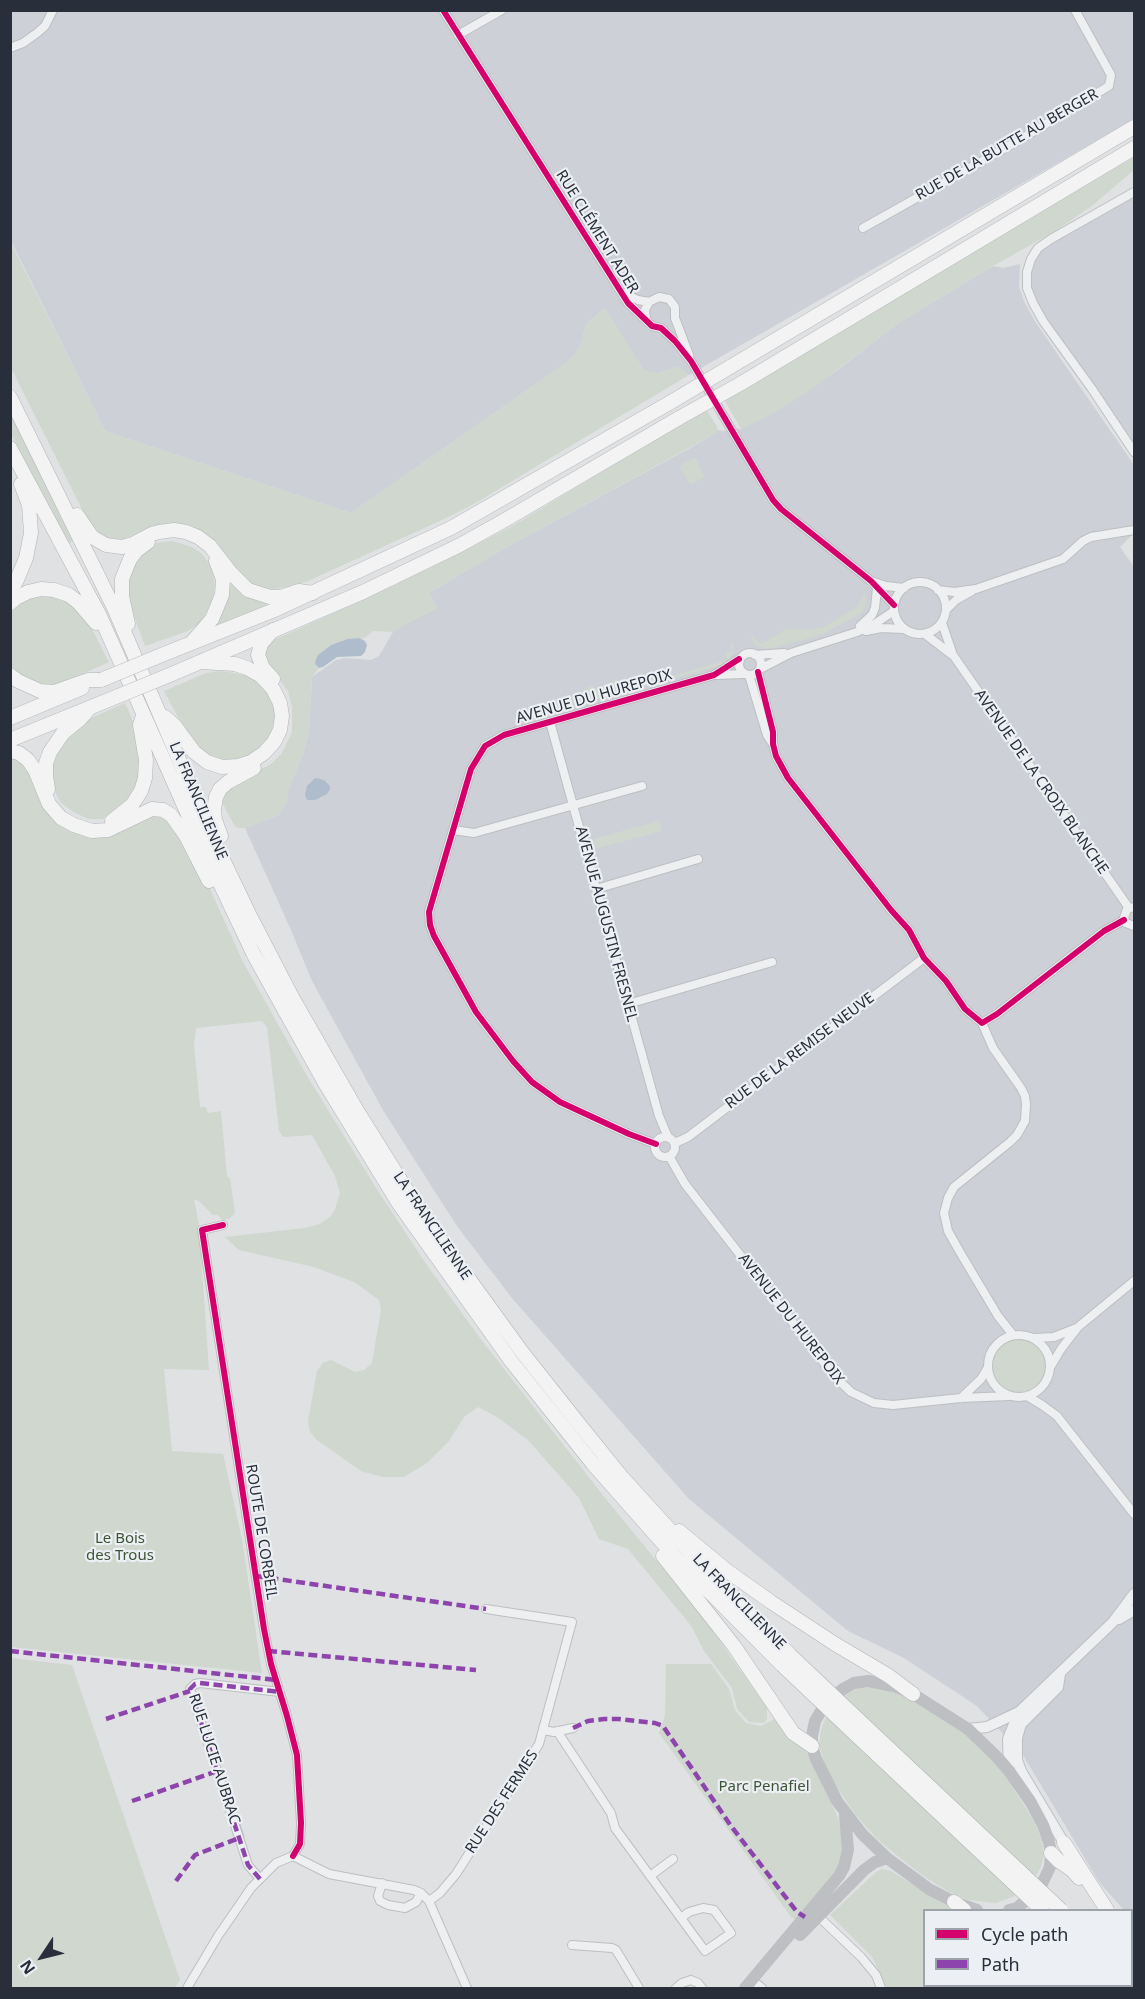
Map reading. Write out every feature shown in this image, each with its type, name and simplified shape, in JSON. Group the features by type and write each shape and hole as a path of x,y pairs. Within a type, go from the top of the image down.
{"main road":[{"path":"10,718 277,609 451,528 671,402 1134,127"},
{"path":"10,740 89,709 363,592 460,545 740,384 1134,148"},
{"name":"LA FRANCILIENNE","path":"10,396 129,641 222,858 292,997 356,1109 411,1197 522,1352 620,1474 735,1600 786,1660 1040,1909"},
{"name":"LA FRANCILIENNE","path":"10,448 107,633 254,955 325,1083 399,1204 511,1361 594,1464 677,1559 1059,1909"},
{"path":"10,590 21,572 32,533 29,505 20,481 19,464"},
{"path":"63,504 76,514 92,537 106,545 122,547 159,532 174,530 186,532 210,546 248,590 270,597 281,597 299,591 313,592"},
{"path":"129,641 128,618 122,596 122,579 125,569 136,550 149,542 174,535 196,540 207,549 219,565 223,579 222,595 212,620 192,642"},
{"path":"10,603 28,592 41,589 54,590 69,595 78,602 107,633"},
{"path":"222,858 223,842 214,810 220,789 268,759 278,748 285,732 287,717 285,701 278,686 263,668 258,655 261,645 273,630"},
{"path":"161,714 175,726 194,753 207,762 222,767 251,762 274,742 280,730 282,716 280,703 273,689 261,676 235,664 200,662"},
{"path":"10,675 40,691 54,692 88,680 101,680"},
{"path":"89,709 56,742 46,763 46,776 52,798 59,807 77,819 101,825 121,815 132,805 141,790 147,764 140,725 143,714"},
{"path":"10,752 19,753 28,760 35,770 49,804 61,818 74,825 92,831 108,830 152,809 163,810 171,815 186,836 214,890 228,900"},
{"path":"594,1464 603,1486 695,1595 734,1646 793,1733 812,1746"},
{"path":"667,1527 682,1532 726,1570 771,1602 889,1676 968,1730 997,1757 1030,1801 1050,1842 1050,1867 1040,1888 1014,1909"},
{"path":"913,1694 881,1682 854,1683 829,1700 821,1711 815,1721 812,1746 828,1786 845,1814 862,1834 887,1858 920,1883 959,1906"},
{"path":"755,1986 844,1867 848,1850 845,1814"},
{"path":"1064,1843 1106,1909"},
{"path":"1051,1853 1081,1880 1088,1883"},
{"path":"755,1986 807,1927 871,1864 887,1858"}],"street":[{"path":"10,42 38,26 47,10"},
{"path":"10,48 23,43 45,26 53,10"},
{"name":"RUE CLÉMENT ADER","path":"442,10 633,309 652,326 662,328 691,361 773,500 874,585 894,608"},
{"path":"458,35 502,10"},
{"name":"RUE DE LA BUTTE AU BERGER","path":"863,228 1016,142 1109,86 1111,75 1075,10"},
{"path":"1134,192 1038,248 1027,272 1027,288 1043,321 1134,452"},
{"name":"RUE CLÉMENT ADER","path":"621,292 638,300 649,302 659,297 669,299 675,307 675,318 691,361"},
{"name":"RUE CLÉMENT ADER","path":"646,319 645,310 649,302"},
{"path":"662,328 670,325 675,318"},
{"path":"976,588 956,600 946,610 942,622 934,630 925,634 904,629 896,618 894,608 899,592 918,582 938,590 954,592 976,588 1063,559 1091,537 1134,530"},
{"path":"853,633 872,615 875,608 874,585"},
{"name":"RUE CLÉMENT ADER","path":"874,585 904,588"},
{"path":"938,590 943,596 946,610"},
{"name":"AVENUE DU HUREPOIX","path":"853,633 894,608"},
{"name":"AVENUE DE LA CROIX BLANCHE","path":"942,622 952,655"},
{"name":"AVENUE DU HUREPOIX","path":"904,629 881,628 853,633 791,653 753,673 714,675 498,738 485,746 471,769 429,912 430,925 476,1012 517,1066 541,1090 560,1102 640,1139 666,1144 685,1184 835,1377 851,1392 874,1403 892,1405 1009,1396"},
{"name":"AVENUE DE LA CROIX BLANCHE","path":"925,634 952,655 1132,907 1125,912 1124,920"},
{"name":"AVENUE DU HUREPOIX","path":"756,655 791,653"},
{"path":"753,673 739,668 740,659 746,654 756,655 760,662 753,673 767,735 788,778 909,930 924,958 946,981 965,1009 982,1023 993,1048 1025,1096 1025,1121 1017,1135 954,1187 944,1213 948,1231 998,1316 1013,1335"},
{"name":"AVENUE DU HUREPOIX","path":"714,675 740,659"},
{"name":"AVENUE AUGUSTIN FRESNEL","path":"550,722 666,1144"},
{"path":"453,830 474,833 642,786"},
{"path":"596,889 698,859"},
{"path":"982,1023 997,1014 1104,931 1124,920 1134,926"},
{"name":"RUE DE LA REMISE NEUVE","path":"666,1144 688,1137 924,958"},
{"path":"628,1004 772,962"},
{"name":"ROUTE DE CORBEIL","path":"223,1225 202,1230 264,1629 271,1664 294,1741 298,1766 300,1844 293,1856"},
{"path":"987,1369 994,1386 1009,1396 1027,1396 1040,1389 1046,1381 1050,1366 1068,1339 1134,1281"},
{"path":"961,1398 981,1379 987,1369 990,1352 1001,1339 1003,1328 998,1316"},
{"path":"1001,1339 1013,1335 1034,1338 1054,1337 1078,1328"},
{"path":"1034,1338 1046,1350 1050,1366"},
{"path":"1027,1396 1057,1416 1134,1514"},
{"path":"968,1730 987,1727 1019,1712 1113,1623 1134,1594"},
{"name":"RUE DES FERMES","path":"429,1901 440,1893 456,1874 539,1744 572,1622 486,1609"},
{"path":"1113,1623 1134,1610"},
{"path":"1060,1674 1058,1686 1021,1724 1017,1738 1017,1761 1021,1772 1064,1843"},
{"name":"RUE LUCIE AUBRAC","path":"260,1879 248,1865 245,1857 190,1689 200,1683 280,1692"},
{"path":"1009,1771 1008,1739 1019,1712"},
{"path":"543,1730 557,1731 573,1728"},
{"path":"557,1731 611,1813 615,1828 705,1951 731,1933 714,1910 703,1908 689,1912 681,1918"},
{"path":"187,1989 218,1936 251,1888 276,1863 293,1856 329,1874 382,1883 421,1893 429,1901 467,1989"},
{"path":"650,1876 673,1859"},
{"path":"382,1883 378,1896 380,1901 388,1905 405,1908 416,1902 421,1893"},
{"path":"818,1916 861,1957 876,1975 881,1989"},
{"path":"572,1945 607,1947 616,1950 639,1989"},
{"path":"676,1989 682,1983 691,1980 698,1983 702,1989"}],"shaded area":[{"path":"11,11 1134,11 1134,119 689,375 677,367 657,373 644,371 605,308 586,324 582,341 574,356 566,363 351,513 105,431 11,241"},
{"path":"1134,191 1134,452 1061,347 1027,288 1031,259 1038,248"},
{"path":"1020,264 1019,287 1036,323 1134,465 1134,533 1120,547 1134,567 1134,1923 1133,1909 1123,1909 1099,1882 1023,1755 977,1706 904,1658 848,1631 689,1499 511,1297 457,1226 384,1112 312,981 245,828 279,815 288,799 288,791 309,732 312,677 336,660 345,658 371,660 379,656 393,632 437,608 429,593 507,547 690,448 718,430 741,429 835,372 897,324 993,266 1003,268"}],"green space":[{"path":"1134,157 1134,170 1093,205 1057,230 897,324 808,392 763,419 741,429 724,399"},
{"path":"10,241 105,431 351,513 566,363 574,356 582,341 586,324 605,308 644,371 657,373 680,367 689,375 472,505 444,519 308,581 291,587 260,588 235,571 207,534 190,525 170,523 152,526 122,540 110,539 99,533 88,521 11,368"},
{"path":"10,409 73,541 68,543 11,434"},
{"path":"706,409 716,425 718,430 716,433 507,547 429,593 437,608 393,632 373,631 363,639 331,645 318,655 316,665 319,668 312,677 309,732 288,791 288,799 279,815 245,828 238,828 234,825 221,800 227,790 240,780 271,764 282,753 292,732 292,707 288,691 267,664 265,654 268,646 274,640 391,587 514,525"},
{"path":"695,457 705,477 690,485 679,466"},
{"path":"173,541 192,547 202,554 212,567 215,587 213,597 199,624 188,631 145,646 125,592 131,566 151,545"},
{"path":"231,584 245,594 267,604 219,626 216,624 226,587"},
{"path":"862,585 867,601 862,613 821,635 770,649 757,646 750,638 753,636 760,644 788,628 807,630 824,627 858,606 864,593"},
{"path":"56,595 68,598 86,617 109,662 71,679 42,686 31,683 11,668 11,609 19,600"},
{"path":"734,642 731,657 721,665 643,687 638,682 638,680 663,672 666,678 727,660 726,653 732,651 730,644"},
{"path":"222,671 246,675 266,687 276,711 275,732 269,741 248,758 224,760 213,757 197,747 188,736 164,691 206,673"},
{"path":"616,679 622,688 628,685 626,692 608,697 605,693 600,694 601,699 562,710 571,697 592,685 596,690"},
{"path":"550,702 549,714 533,718 523,713 524,709 529,707 530,710"},
{"path":"125,703 139,741 140,776 135,791 127,803 115,814 104,819 88,819 60,802 53,787 51,770 55,755 62,741 85,721"},
{"name":"Le Bois des Trous","path":"11,751 19,753 49,804 92,831 163,810 186,836 242,960 307,1076 378,1191 426,1264 483,1342 609,1503 702,1616 767,1708 767,1719 764,1723 749,1722 737,1709 732,1688 704,1651 692,1627 628,1549 599,1539 579,1498 528,1440 497,1417 478,1407 464,1417 449,1441 427,1463 404,1477 383,1477 361,1471 317,1440 310,1432 308,1421 317,1371 323,1363 331,1360 355,1372 364,1370 372,1363 381,1310 379,1300 354,1282 314,1267 239,1250 225,1237 305,1228 320,1224 331,1216 340,1193 335,1176 312,1135 285,1137 279,1130 267,1027 262,1021 196,1028 194,1044 200,1107 206,1107 208,1113 221,1111 227,1176 230,1178 235,1213 229,1219 222,1220 194,1199 199,1225 209,1370 164,1369 172,1451 223,1454 242,1539 262,1673 11,1647"},
{"path":"659,821 662,831 595,849 593,839"},
{"path":"1019,1340 1029,1342 1037,1348 1043,1356 1045,1366 1043,1376 1037,1384 1029,1390 1019,1392 1009,1390 1001,1384 995,1376 993,1366 995,1356 1001,1348 1009,1342"},
{"path":"11,1658 72,1665 180,1980 175,1988 11,1988"},
{"name":"Parc Penafiel","path":"666,1664 711,1664 729,1689 735,1710 746,1723 761,1726 778,1717 807,1751 839,1820 844,1851 838,1868 799,1921 791,1917 659,1733 665,1716"},
{"path":"878,1687 899,1694 922,1706 968,1736 989,1756 1006,1777 1036,1825 1044,1855 1037,1874 1013,1897 996,1903 968,1900 949,1892 925,1877 876,1838 855,1814 834,1783 819,1745 825,1719 846,1694 860,1688"},
{"path":"882,1869 891,1871 953,1909 923,1909 924,1987 887,1988 872,1957 830,1915"}],"water":[{"path":"359,638 367,645 361,656 337,657 323,667 319,668 316,665 318,655 331,645"},
{"path":"315,778 325,781 330,789 327,794 315,800 307,800 305,795 307,786"}],"waterway":[{"path":"224,1779 243,1837"}],"marked path":[{"path":"256,1576 486,1609"},
{"path":"10,1651 276,1680"},
{"path":"268,1651 476,1670"},
{"path":"260,1879 248,1865 190,1689 200,1683 280,1692"},
{"path":"106,1719 190,1691"},
{"path":"573,1728 588,1721 604,1719 655,1723 663,1726 731,1826 797,1912 805,1917"},
{"path":"132,1801 217,1771"},
{"path":"176,1881 195,1855 239,1838"}],"cycle path":[{"path":"443,10 628,303 652,326 661,328 691,361 773,500 781,509 871,581 894,605"},
{"path":"656,1144 560,1102 532,1082 476,1012 434,936 429,912 471,769 485,746 504,735 714,675 739,659"},
{"path":"758,672 773,732 776,756 788,778 909,930 924,958 946,981 965,1009 982,1023 997,1014 1104,931 1124,920"},
{"path":"223,1225 202,1230 264,1629 271,1664 297,1755 301,1823 300,1844 293,1856"}]}
